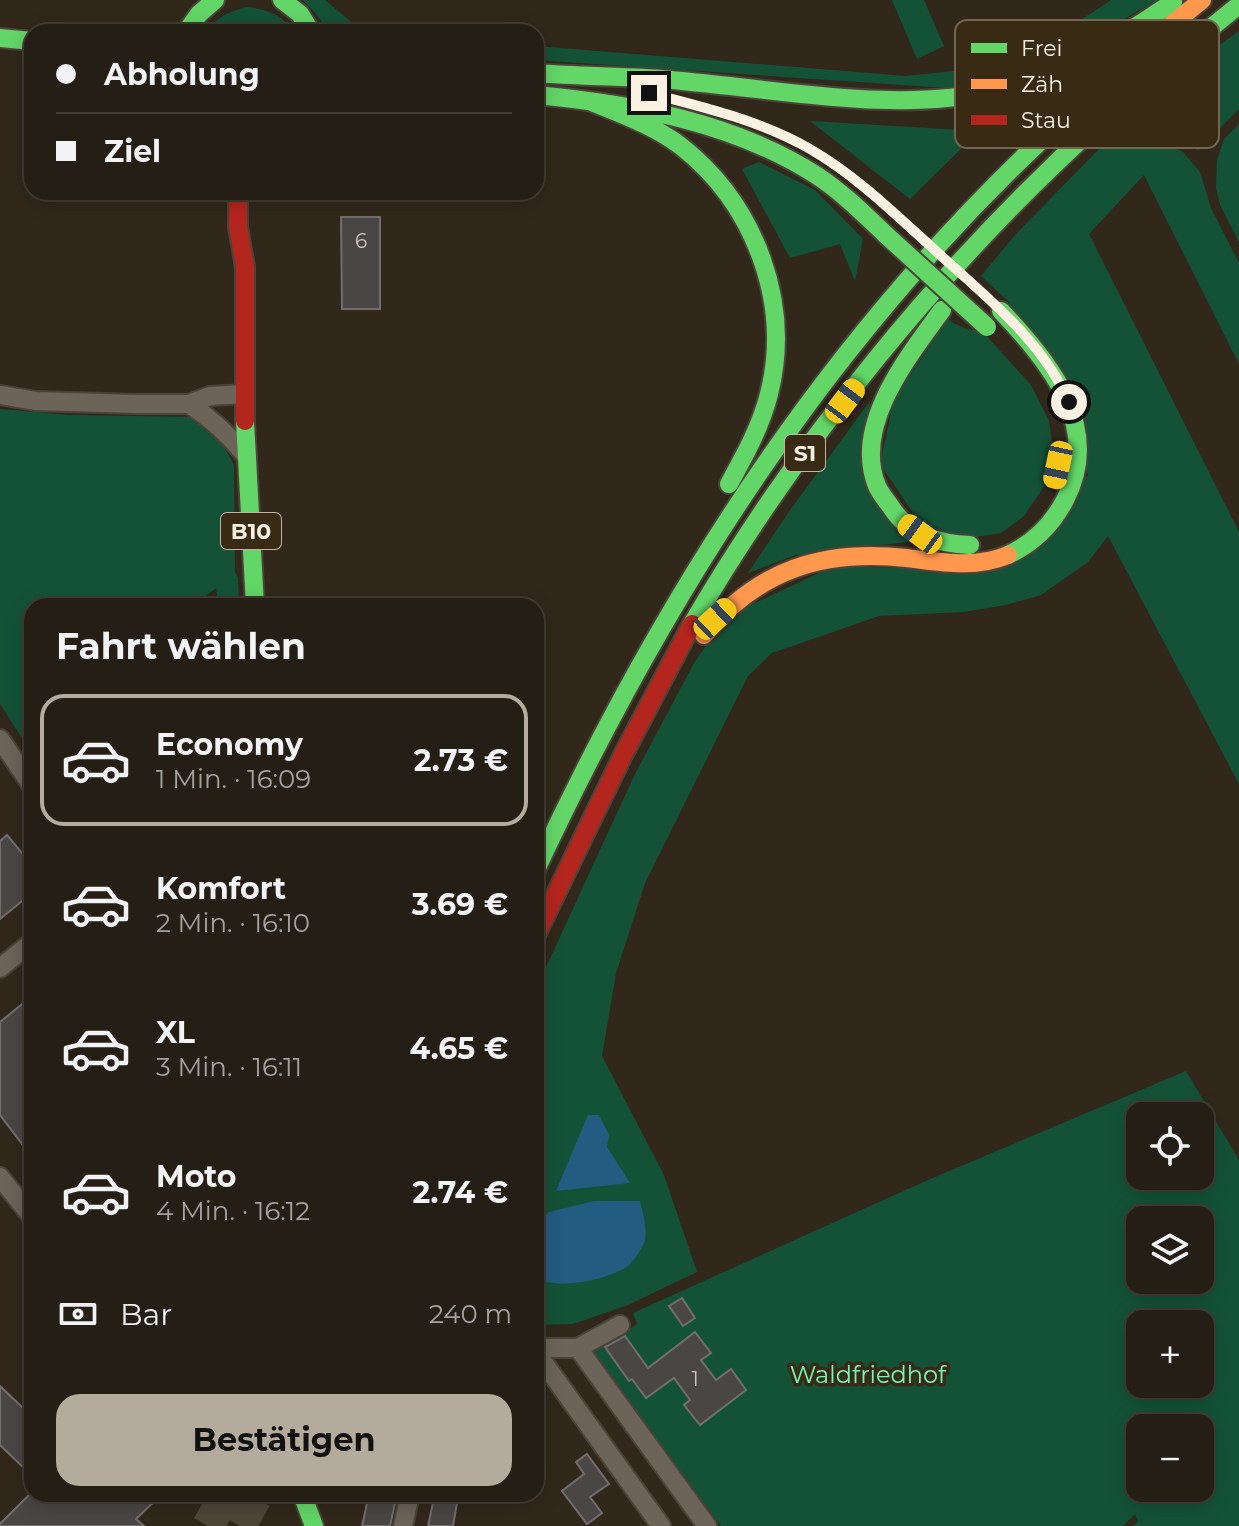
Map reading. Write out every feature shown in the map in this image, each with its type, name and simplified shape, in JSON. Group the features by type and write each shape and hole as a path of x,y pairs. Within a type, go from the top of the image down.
{"main road":[{"path":"191,24 215,0"},
{"path":"282,0 300,14 306,24"},
{"path":"1145,20 1176,0"},
{"name":"S1","path":"1179,20 1202,0"},
{"name":"S1","path":"1219,20 1239,5"},
{"path":"0,38 24,40"},
{"path":"544,74 645,78 868,99 955,97"},
{"path":"585,77 698,105 764,128"},
{"path":"544,96 628,106 765,148 793,162 835,188 1003,342"},
{"path":"589,101 644,124 702,164 738,206 759,248 768,275 776,342 770,388 754,435 700,537 696,569"},
{"name":"S1","path":"544,854 620,697 758,472 821,384 890,300 973,207 1033,148"},
{"name":"S1","path":"544,917 663,677 701,610 767,507 861,380 914,315 973,248 1073,148"},
{"name":"B10","path":"238,200 238,227 245,267 244,394 255,598"},
{"name":"B10","path":"245,267 255,200"},
{"path":"923,239 968,280"},
{"path":"973,248 963,281 879,409 873,425 870,455 878,487 886,502 914,530 937,542 971,545 995,540 1029,521 1040,509 1056,474"},
{"path":"663,677 687,657 715,619 731,604 746,592 793,569 838,557 864,556 978,563 1012,554 1026,546 1052,522 1071,492 1076,474 1075,420 1053,372 1031,342 996,306"},
{"path":"1021,361 1053,411 1059,439"},
{"path":"305,1502 314,1526"}],"street":[{"path":"0,395 36,401 189,404 210,396 244,394"},
{"path":"189,404 231,436 247,457"},
{"path":"207,415 245,414"},
{"path":"0,739 24,774"},
{"path":"0,968 24,948"},
{"path":"0,1177 24,1207"},
{"path":"544,1350 578,1348 620,1325"},
{"path":"578,1348 707,1526"},
{"path":"544,1361 661,1526"},
{"path":"403,1526 408,1502"}],"green space":[{"path":"303,0 325,0 354,24 323,24"},
{"path":"892,0 924,0 944,46 917,59"},
{"path":"1111,0 1158,0 1122,20 1081,20"},
{"path":"246,7 260,9 287,24 212,24"},
{"path":"1239,31 1239,109 1219,129 1219,45"},
{"path":"544,47 906,76 954,71 955,86 947,88 544,61"},
{"path":"810,121 955,130 955,148 962,148 910,199"},
{"path":"1239,124 1239,242 1220,205 1216,188 1217,160 1224,139"},
{"path":"1175,148 1183,152 1200,172 1211,208 1239,263 1239,364 1144,175 1089,234 1239,532 1239,784 1108,536 1088,562 1041,595 964,612 879,616 772,653 748,676 645,883 616,973 602,1056 664,1175 697,1272 628,1305 573,1324 544,1325 544,972 634,776 694,663 727,616 834,566 982,571 1088,475 1009,302 981,276 1016,234 1099,149"},
{"path":"759,162 815,190 863,239 855,281 840,244 790,258 742,169"},
{"path":"948,319 964,328 983,332 1031,385 1049,421 1053,451 1045,485 1024,516 1001,533 969,538 922,526 880,464 894,399"},
{"path":"870,401 863,452 916,541 796,555 748,573 788,513"},
{"path":"0,409 70,415 194,417 220,439 234,465 235,572 239,598 217,598 216,588 204,598 24,598 24,741 0,704"},
{"name":"Waldfriedhof","path":"1186,1071 1204,1102 1126,1102 1126,1190 1214,1190 1214,1118 1239,1160 1239,1526 1133,1526 1138,1521 1135,1514 1123,1526 721,1526 592,1352 637,1324 633,1313 928,1180"}],"water":[{"path":"588,1115 599,1115 609,1135 607,1147 630,1183 556,1191"},
{"path":"594,1201 640,1201 645,1223 643,1245 628,1266 608,1276 582,1282 545,1281 544,1217 549,1212"}],"building":[{"path":"341,217 380,217 380,309 342,309"},
{"path":"7,835 24,855 24,900 0,919 0,841"},
{"path":"24,1002 24,1146 0,1115 0,1022"},
{"path":"682,1298 695,1318 683,1326 669,1306"},
{"path":"695,1332 711,1353 701,1360 716,1380 731,1369 746,1390 700,1425 684,1405 690,1400 674,1378 646,1398 632,1379 629,1381 605,1347 625,1336 648,1368"},
{"path":"0,1386 24,1409 24,1468 0,1445"},
{"path":"587,1454 609,1484 590,1497 602,1513 587,1524 562,1491 584,1474 576,1462"},
{"path":"24,1500 154,1502 136,1519 144,1526 0,1524"},
{"path":"367,1502 395,1502 390,1526 362,1526"},
{"path":"433,1502 457,1503 453,1526 428,1526"}],"tunnel":[{"path":"208,1526 222,1502"},
{"path":"240,1526 254,1502"}],"traffic: fast":[{"path":"192,24 215,0"},
{"path":"282,0 300,14 306,24"},
{"path":"1146,20 1173,2"},
{"path":"1219,21 1239,5"},
{"path":"0,38 24,40"},
{"path":"544,73 662,79 854,99 926,100 955,97"},
{"path":"544,96 645,110 681,118 751,141 816,175 886,235"},
{"path":"589,101 649,127 682,147 730,197 762,258 771,291 775,360 762,417 729,484"},
{"path":"544,854 642,663 700,564 762,468 830,375 902,286 980,201 1034,148"},
{"path":"692,624 779,489 877,358 985,234 1073,148"},
{"path":"886,235 987,327"},
{"path":"942,310 914,348 888,392 872,439 871,463 877,486 906,524 936,540 970,545"},
{"path":"1001,311 1053,374 1066,398 1078,447 1075,473 1060,509 1034,539 1008,555"},
{"path":"245,421 255,598"},
{"path":"305,1502 314,1526"}],"traffic: slow":[{"path":"1177,20 1202,0"},
{"path":"704,635 747,594 769,580 819,561 875,556 970,563 1008,555"}],"traffic: jam":[{"path":"238,200 238,227 245,267 245,421"},
{"path":"544,918 623,755 692,624"}],"route":[{"path":"649,93 698,105 785,136 859,183 1022,332 1040,352 1069,402"}]}
